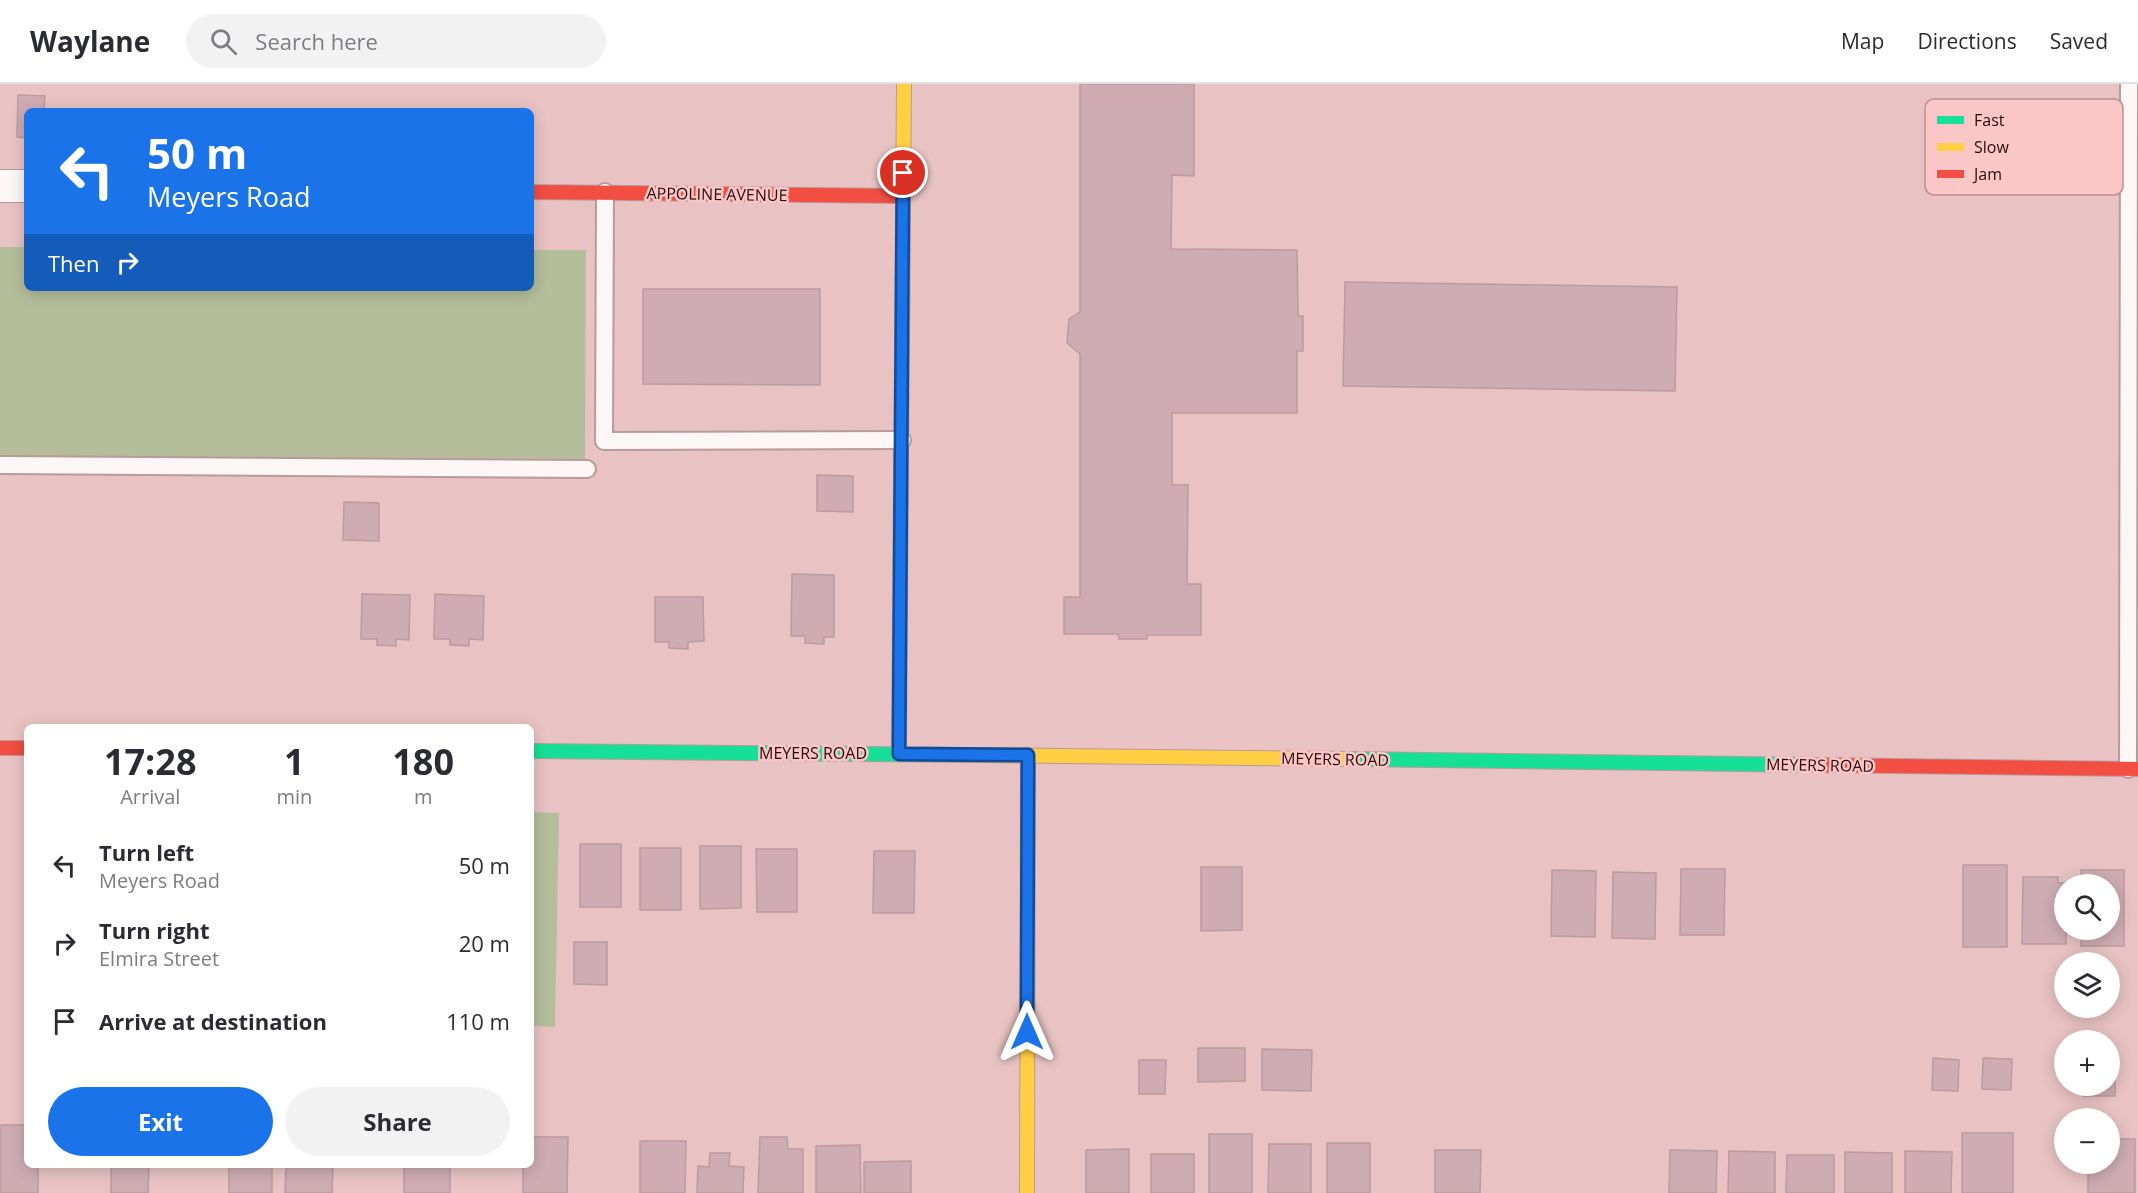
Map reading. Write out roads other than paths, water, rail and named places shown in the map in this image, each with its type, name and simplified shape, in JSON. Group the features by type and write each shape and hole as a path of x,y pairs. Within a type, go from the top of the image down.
{"street":[{"path":"899,754 904,84"},
{"path":"0,186 24,186"},
{"name":"APPOLINE AVENUE","path":"534,192 903,196"},
{"path":"0,748 24,748"},
{"name":"MEYERS ROAD","path":"534,751 2133,769"},
{"path":"1027,1193 1028,755"}],"lane":[{"path":"2129,84 2133,769"},
{"path":"605,192 604,441 902,440"},
{"path":"0,465 587,469"}]}
